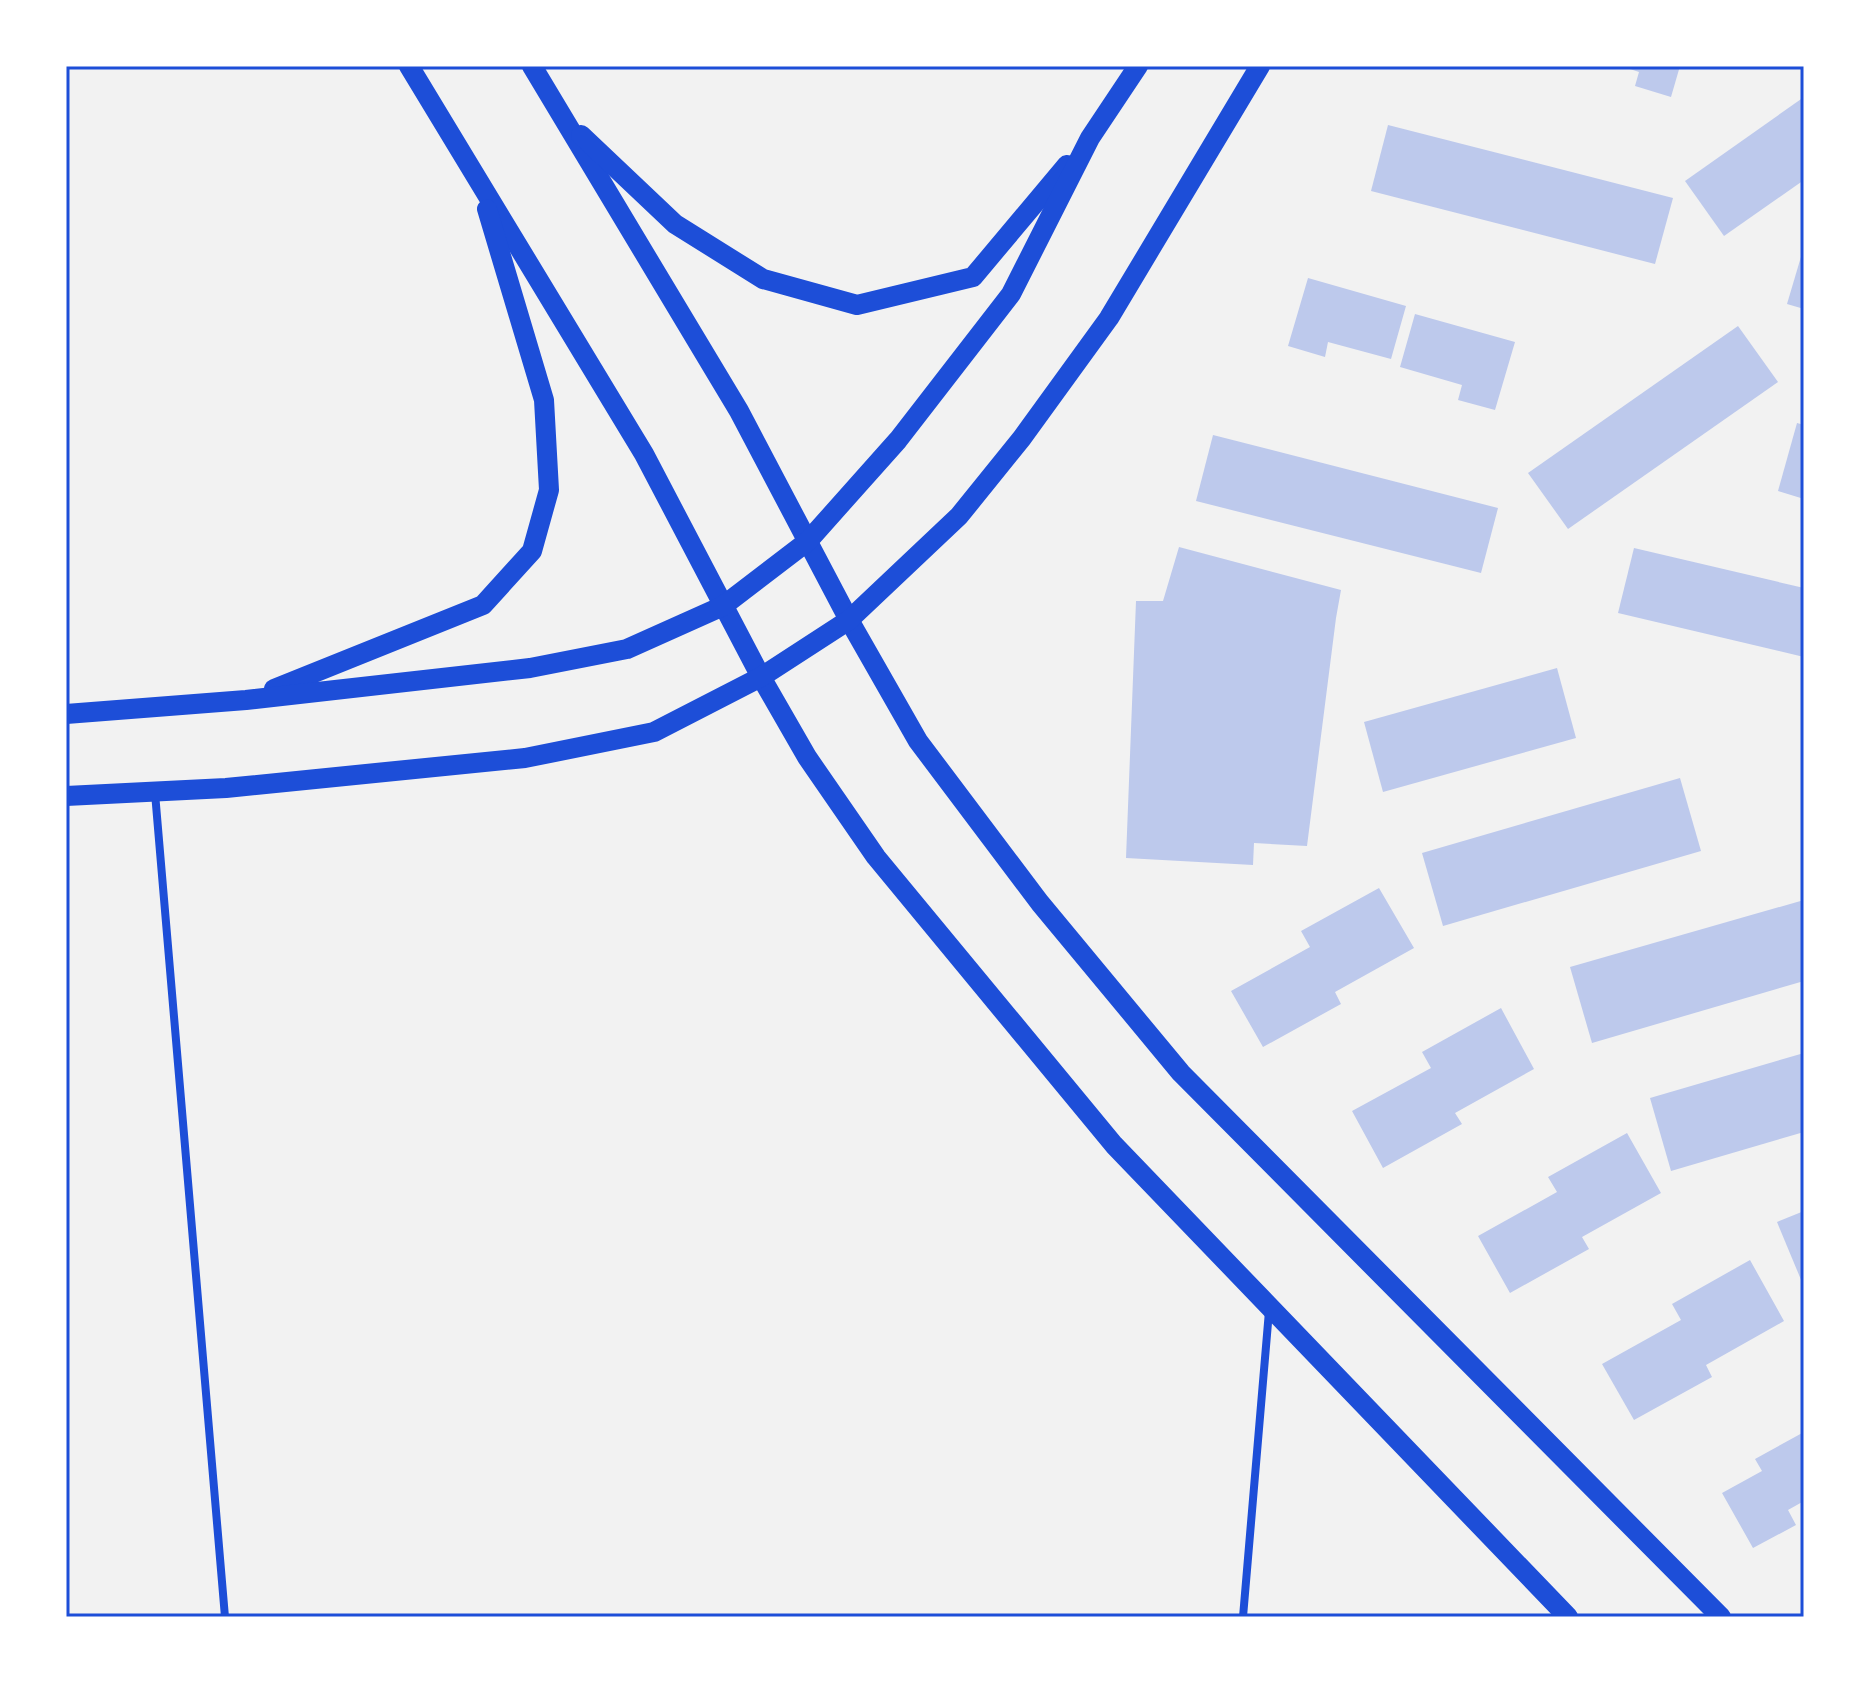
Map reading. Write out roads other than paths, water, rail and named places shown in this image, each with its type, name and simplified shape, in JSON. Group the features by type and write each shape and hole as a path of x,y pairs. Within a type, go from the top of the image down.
{"main road":[{"path":"409,66 644,454 761,677 807,757 876,857 1114,1145 1568,1617"},
{"path":"532,66 739,411 849,620 918,741 1040,903 1181,1073 1721,1617"},
{"path":"562,117 675,224 763,279 857,305 973,277 1090,138 1138,66"},
{"path":"66,796 226,788 525,758 654,732 761,677 849,620 959,516 1022,438 1109,318 1260,66"},
{"path":"66,714 246,700 530,668 627,649 723,606 808,541 898,440 1011,294 1090,138"},
{"path":"246,700 483,605 532,551 549,490 544,400 479,182"}],"street":[{"path":"155,792 225,1617"},
{"path":"1243,1617 1270,1307"}]}
